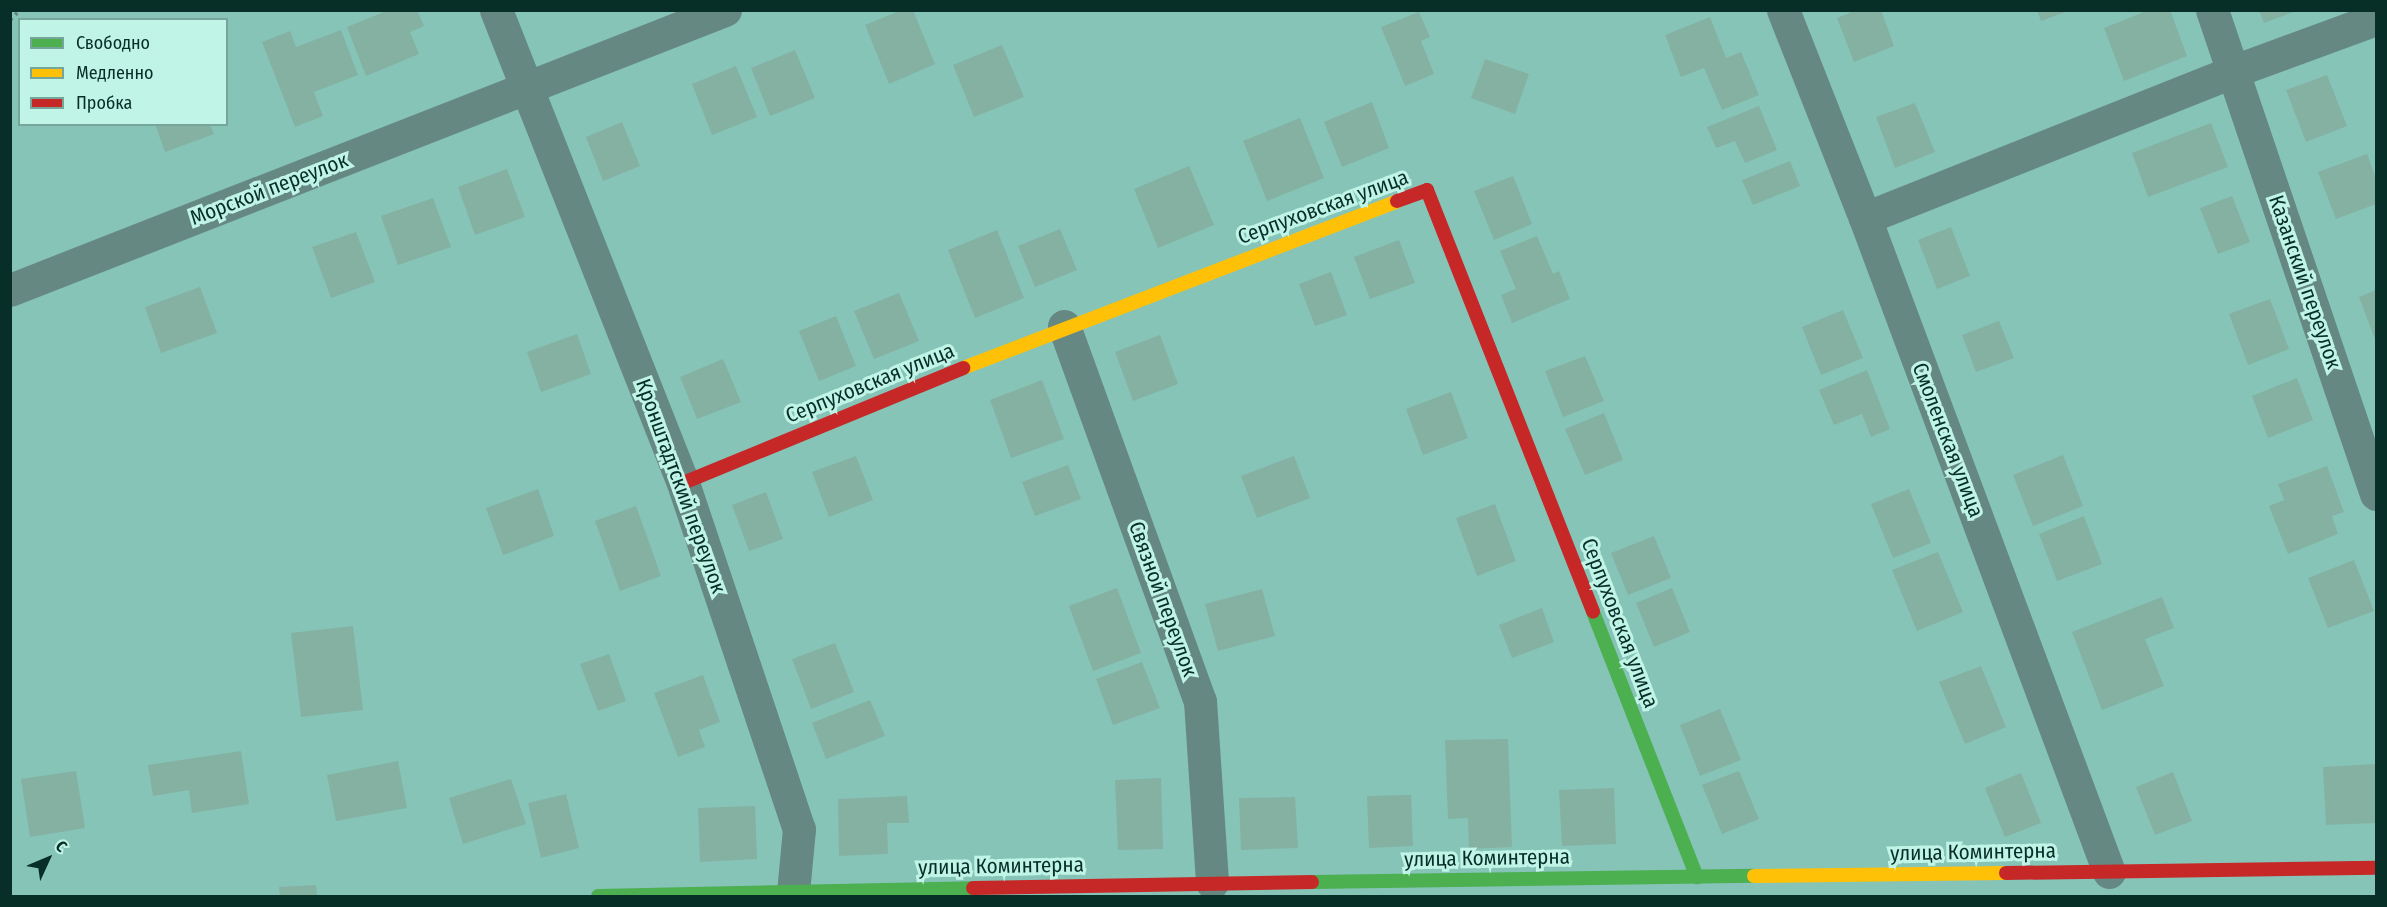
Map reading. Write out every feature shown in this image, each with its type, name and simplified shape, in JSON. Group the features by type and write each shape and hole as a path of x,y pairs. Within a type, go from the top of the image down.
{"street":[{"path":"496,10 528,88"},
{"name":"Морской переулок","path":"10,290 725,10"},
{"name":"Смоленская улица","path":"1783,10 1865,218 2109,872"},
{"name":"Казанский переулок","path":"2211,10 2234,71 2376,494"},
{"path":"1865,218 2234,71 2376,20"},
{"name":"Кронштадтский переулок","path":"528,88 683,483 799,829 793,892"},
{"name":"Серпуховская улица","path":"683,483 1064,326 1427,190 1697,877"},
{"name":"Связной переулок","path":"1064,326 1200,701 1212,882"},
{"name":"улица Коминтерна","path":"598,897 1212,882 2376,868"}],"path":[{"path":"10,20 20,10"}],"building":[{"path":"389,10 417,10 424,26 410,32 419,54 366,76 347,27"},
{"path":"902,10 913,10 935,64 889,84 865,25"},
{"path":"1857,10 1881,10 1894,46 1854,62 1837,18"},
{"path":"2037,10 2068,10 2068,11 2041,21"},
{"path":"2149,10 2170,10 2187,56 2124,81 2104,28"},
{"path":"2259,10 2296,10 2296,11 2264,23"},
{"path":"1419,12 1430,37 1421,41 1434,74 1405,86 1381,27"},
{"path":"1710,17 1726,58 1741,52 1759,95 1722,110 1704,68 1681,77 1665,35"},
{"path":"341,30 358,75 314,92 323,116 295,127 262,42 290,31 296,47"},
{"path":"1002,45 1024,97 974,117 953,65"},
{"path":"795,50 815,98 770,116 751,68"},
{"path":"1485,59 1529,74 1515,114 1471,98"},
{"path":"736,66 757,117 712,135 692,84"},
{"path":"2327,75 2347,126 2306,142 2286,90"},
{"path":"1372,102 1389,148 1342,167 1324,122"},
{"path":"1915,103 1935,152 1895,168 1876,117"},
{"path":"1759,106 1777,150 1745,163 1735,141 1716,148 1707,127"},
{"path":"1300,118 1324,178 1267,201 1243,141"},
{"path":"622,122 640,166 603,181 586,137"},
{"path":"2211,123 2228,167 2148,197 2132,153"},
{"path":"156,126 211,126 214,134 165,152"},
{"path":"2367,154 2376,179 2376,204 2336,219 2318,172"},
{"path":"1790,161 1800,186 1753,205 1742,180"},
{"path":"1189,166 1214,225 1158,248 1134,189"},
{"path":"507,169 525,217 475,235 458,187"},
{"path":"1513,176 1532,224 1494,240 1474,191"},
{"path":"2232,196 2250,242 2218,254 2200,208"},
{"path":"433,198 451,247 398,265 381,216"},
{"path":"1951,227 1970,276 1937,289 1918,240"},
{"path":"1060,229 1077,270 1035,287 1018,246"},
{"path":"997,230 1024,298 975,318 948,250"},
{"path":"356,232 375,282 331,298 312,247"},
{"path":"1537,236 1553,274 1559,271 1570,299 1512,323 1501,295 1516,289 1500,251"},
{"path":"1399,240 1415,283 1370,299 1354,257"},
{"path":"1331,272 1347,315 1315,326 1299,284"},
{"path":"200,287 217,333 161,353 145,307"},
{"path":"2376,290 2376,342 2359,297"},
{"path":"899,293 919,341 874,359 854,311"},
{"path":"2270,299 2289,349 2248,365 2229,314"},
{"path":"1843,310 1863,358 1821,375 1802,327"},
{"path":"836,316 856,366 819,381 799,331"},
{"path":"1999,321 2014,358 1976,372 1962,335"},
{"path":"577,334 591,374 541,392 527,352"},
{"path":"1160,335 1178,384 1133,401 1115,352"},
{"path":"1585,356 1604,401 1563,417 1545,371"},
{"path":"723,359 741,402 697,419 680,377"},
{"path":"1867,370 1890,429 1871,437 1862,414 1834,425 1819,390"},
{"path":"2297,378 2313,420 2268,438 2252,396"},
{"path":"1042,380 1064,439 1011,458 990,400"},
{"path":"1451,392 1468,438 1423,455 1406,409"},
{"path":"1604,413 1623,460 1585,475 1565,429"},
{"path":"2063,455 2083,506 2033,526 2013,475"},
{"path":"856,456 873,500 829,517 812,472"},
{"path":"1294,456 1310,498 1257,518 1241,476"},
{"path":"1068,465 1081,499 1035,516 1022,482"},
{"path":"2327,466 2344,512 2332,516 2338,534 2288,554 2269,506 2284,500 2278,484"},
{"path":"538,489 554,536 503,555 486,508"},
{"path":"1909,489 1931,543 1893,558 1871,504"},
{"path":"766,492 783,539 749,551 732,505"},
{"path":"1495,504 1516,561 1477,576 1456,518"},
{"path":"636,506 661,576 620,591 595,521"},
{"path":"2084,516 2102,564 2057,581 2039,534"},
{"path":"1654,536 1671,578 1628,595 1611,553"},
{"path":"1938,552 1963,612 1917,631 1892,570"},
{"path":"2354,560 2374,611 2328,628 2308,578"},
{"path":"1117,588 1141,653 1093,671 1069,606"},
{"path":"1672,588 1690,632 1654,647 1636,603"},
{"path":"1262,589 1275,636 1218,651 1205,604"},
{"path":"2162,597 2174,628 2145,639 2164,686 2102,710 2072,632"},
{"path":"1542,608 1554,642 1512,658 1499,625"},
{"path":"353,626 363,710 301,717 291,633"},
{"path":"835,643 854,692 811,709 792,659"},
{"path":"609,654 626,701 598,711 580,664"},
{"path":"1142,662 1160,708 1113,725 1096,679"},
{"path":"1981,666 2006,727 1965,744 1939,682"},
{"path":"703,675 720,722 699,730 705,747 678,757 654,693"},
{"path":"870,700 885,736 826,759 812,723"},
{"path":"1720,709 1741,760 1700,776 1680,725"},
{"path":"1508,739 1512,847 1469,849 1468,818 1448,819 1445,740"},
{"path":"241,751 249,804 192,813 189,790 153,796 148,765"},
{"path":"398,761 407,808 336,821 327,775"},
{"path":"2376,764 2376,823 2326,825 2323,767"},
{"path":"76,771 85,828 30,837 21,779"},
{"path":"1739,771 1759,819 1722,834 1702,785"},
{"path":"2173,772 2192,821 2155,835 2136,787"},
{"path":"2021,773 2041,823 2005,837 1985,788"},
{"path":"1161,778 1163,849 1118,850 1115,780"},
{"path":"511,779 526,824 463,844 449,798"},
{"path":"1614,788 1616,844 1562,846 1559,790"},
{"path":"566,794 579,848 541,858 528,803"},
{"path":"1411,795 1413,846 1369,848 1367,796"},
{"path":"907,796 909,823 887,823 888,854 839,856 838,799"},
{"path":"1295,797 1298,848 1241,850 1239,798"},
{"path":"755,806 757,859 700,862 698,808"},
{"path":"316,885 317,896 280,896 279,887"}],"traffic: fast":[{"path":"1593,612 1697,877"},
{"path":"1312,882 1754,876"},
{"path":"598,896 973,888"}],"traffic: slow":[{"path":"963,368 1397,201"},
{"path":"1754,876 2006,873"}],"traffic: jam":[{"path":"1397,201 1427,190 1593,612"},
{"path":"683,483 963,368"},
{"path":"2006,873 2376,868"},
{"path":"973,888 1312,882"}]}
